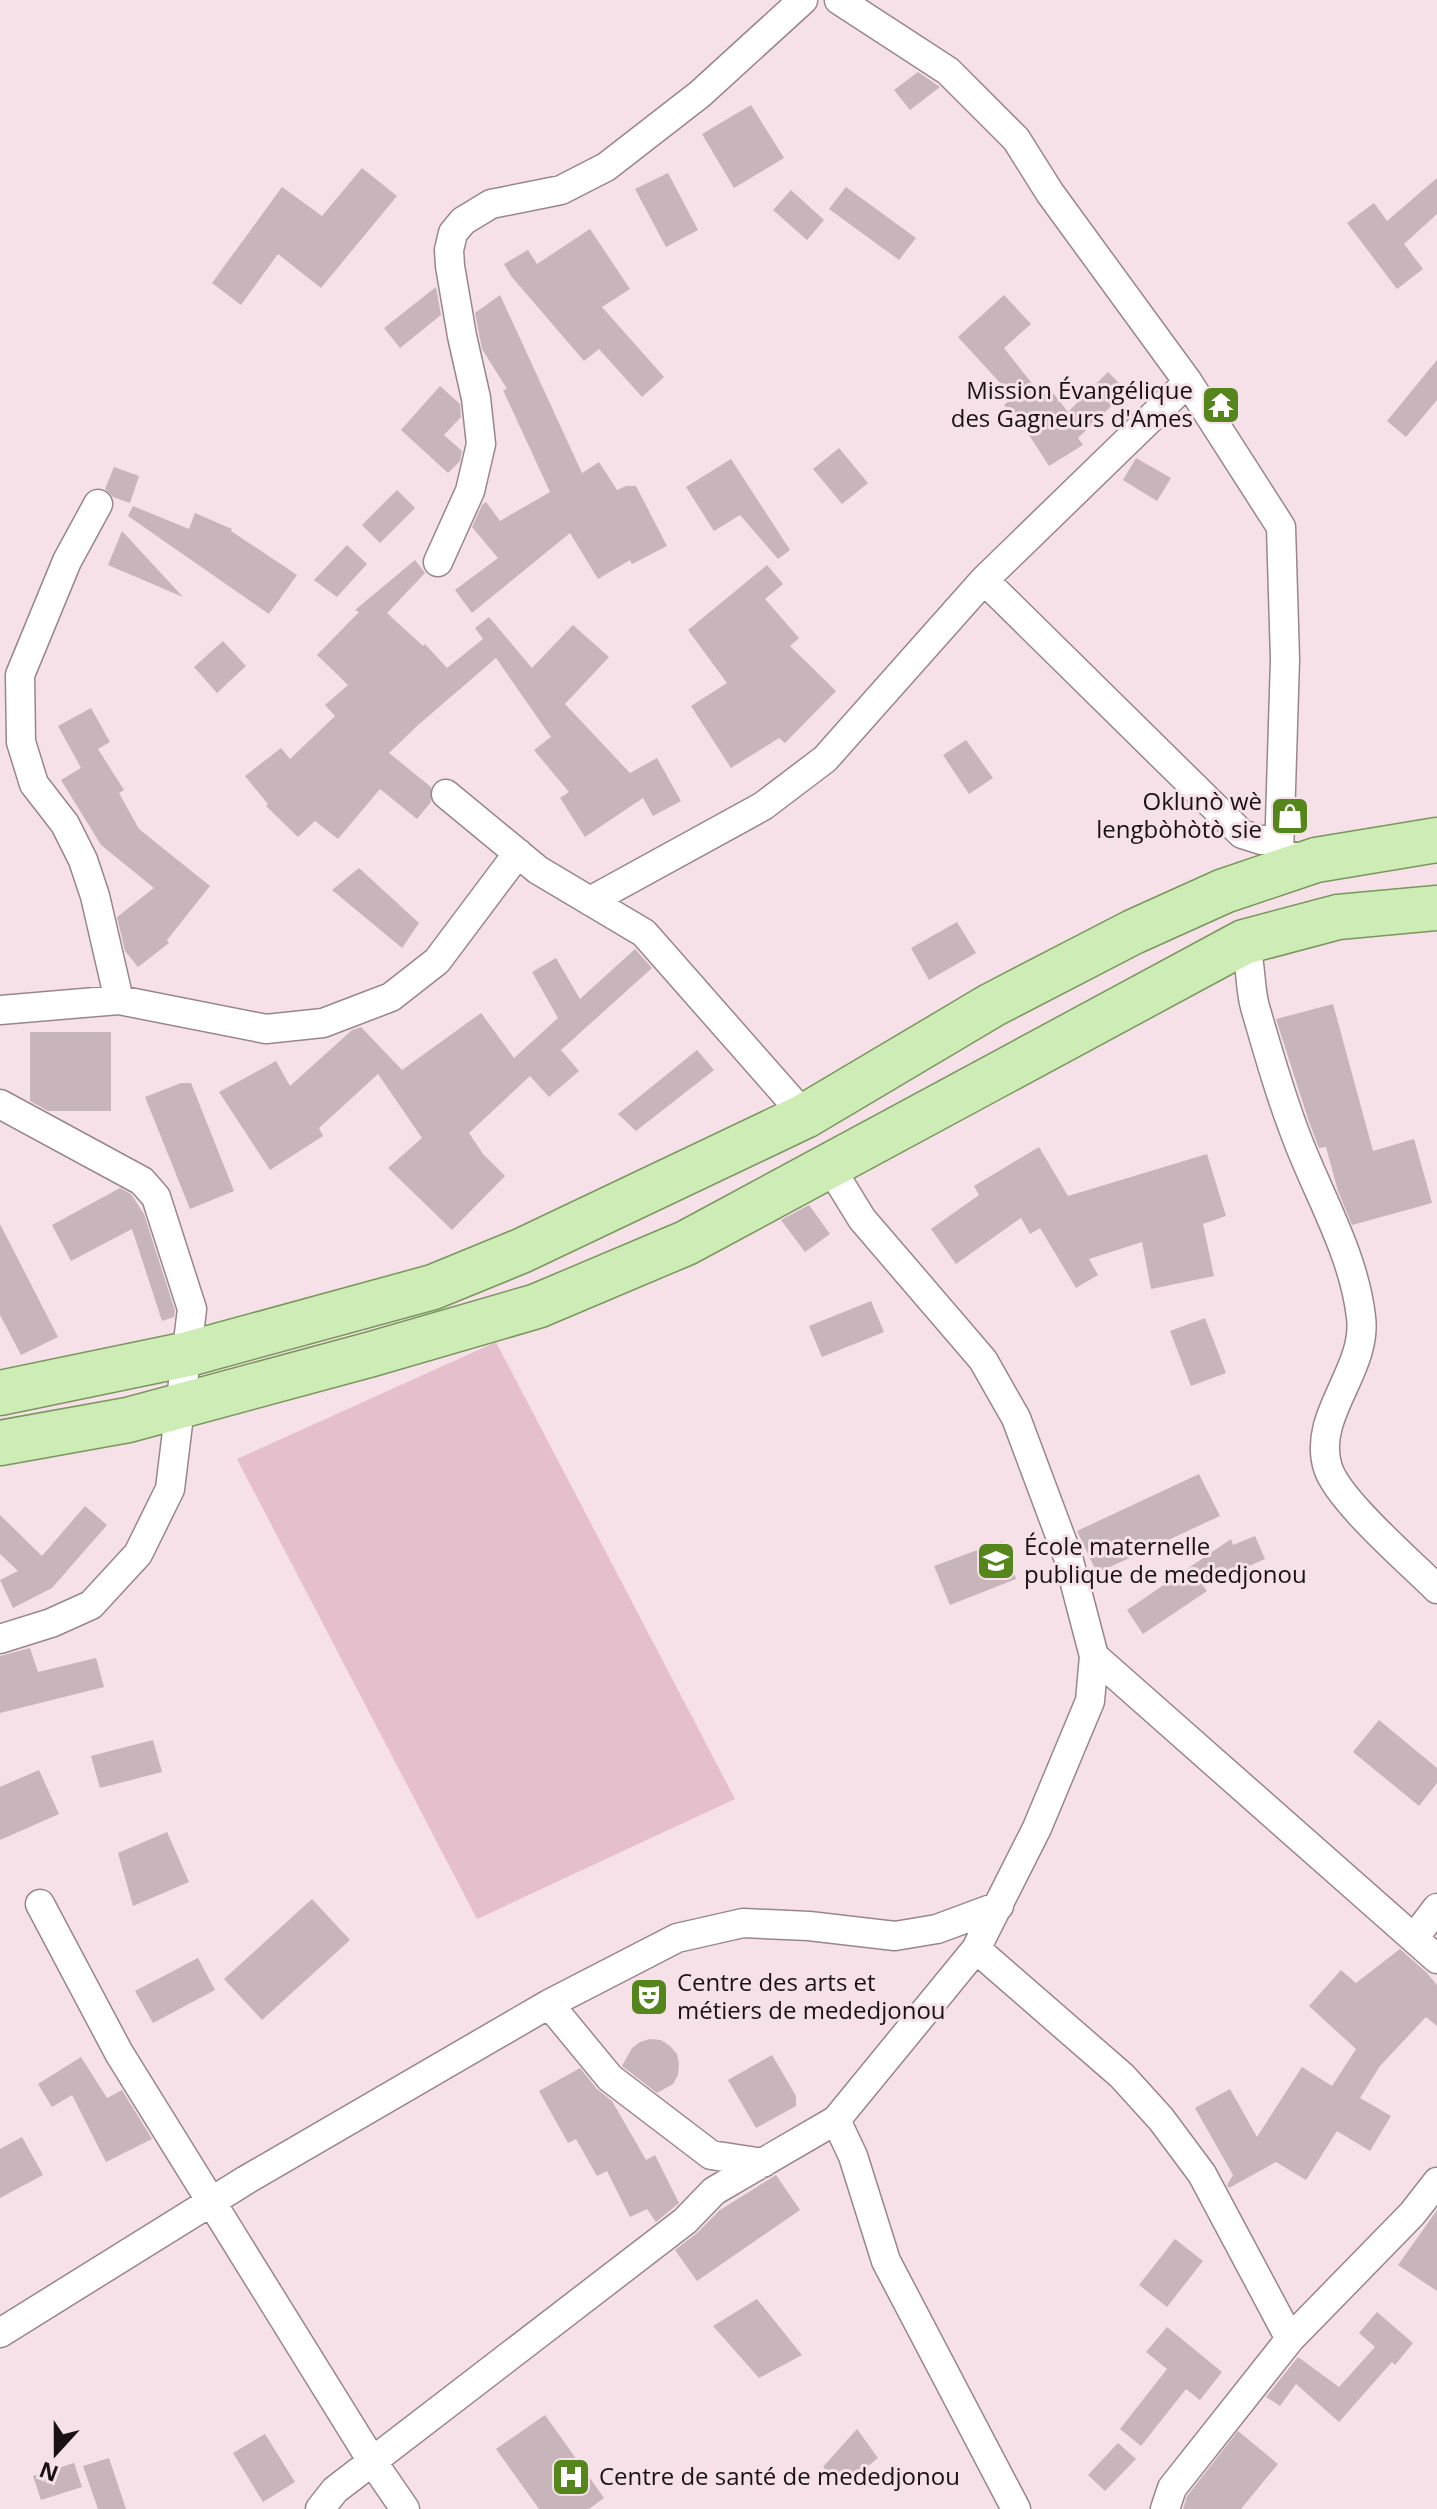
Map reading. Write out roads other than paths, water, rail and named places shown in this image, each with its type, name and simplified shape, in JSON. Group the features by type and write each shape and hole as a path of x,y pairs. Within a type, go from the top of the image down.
{"main road":[{"path":"0,1393 188,1354 433,1287 521,1251 805,1116 992,1005 1133,932 1224,891 1248,885 1291,851 1437,840"},
{"path":"0,1443 128,1420 537,1306 686,1243 1244,942 1338,917 1437,908"}],"street":[{"path":"438,562 470,491 481,444 476,398 450,266 449,250 453,233 463,221 491,204 561,190 606,167 700,94 803,0"},
{"path":"839,0 948,71 1016,139 1050,193 1188,382 1281,527 1291,851 1242,834 984,580"},
{"path":"590,901 763,806 825,759 984,580 1188,382"},
{"path":"98,504 67,561 20,675 21,742 34,784 65,824 83,860 95,896 119,1000"},
{"path":"446,794 538,870 644,933 805,1116"},
{"path":"0,1010 119,1000 266,1029 323,1023 391,997 437,961 518,853"},
{"path":"1244,942 1254,1004 1298,1141 1329,1211 1352,1278 1362,1320 1357,1357 1325,1428 1327,1467 1344,1496 1437,1589"},
{"path":"0,1104 142,1181 156,1197 192,1309 170,1489 138,1554 91,1605 51,1623 0,1639"},
{"path":"320,2509 335,2490 685,2221 714,2191 836,2120 976,1949 1037,1828 1090,1701 1094,1656 1068,1557 1016,1418 983,1360 862,1219 830,1167"},
{"path":"1094,1656 1437,1959"},
{"path":"40,1904 119,2053 210,2204 405,2509"},
{"path":"0,2333 246,2180 549,2004 677,1938 743,1923 809,1926 895,1936 937,1929 999,1906"},
{"path":"1414,1938 1437,1908"},
{"path":"976,1949 1122,2076 1161,2119 1202,2174 1290,2339"},
{"path":"549,2004 610,2078 711,2155 763,2163"},
{"path":"836,2120 853,2156 886,2261 1016,2509"},
{"path":"1165,2509 1172,2488 1186,2468 1290,2339 1412,2214 1437,2182"}],"place":[{"name":"Mission Évangélique des Gagneurs d'Ames","path":"1221,405"},
{"name":"Oklunò wè lengbòhòtò sie","path":"1290,816"},
{"name":"École maternelle publique de mededjonou","path":"996,1561"},
{"name":"Centre des arts et métiers de mededjonou","path":"649,1997"},
{"name":"Centre de santé de mededjonou","path":"571,2477"}]}
